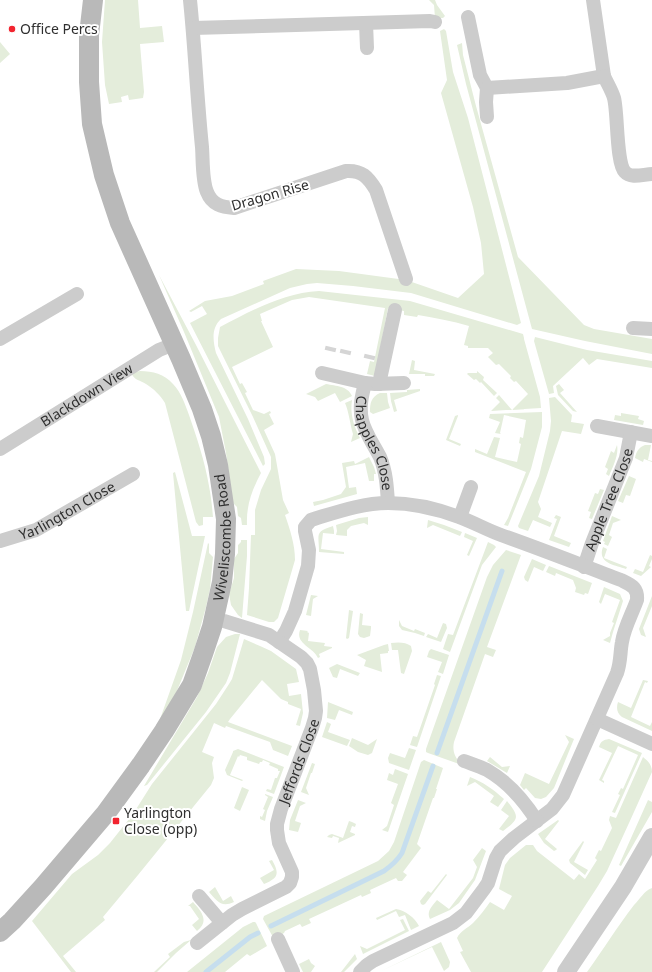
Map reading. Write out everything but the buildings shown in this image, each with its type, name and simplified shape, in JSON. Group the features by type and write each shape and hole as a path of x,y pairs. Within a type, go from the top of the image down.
{"main road":[{"name":"Wiveliscombe Road","path":"0,932 38,892 106,813 164,731 192,685 214,619 222,582 225,554 226,519 224,501 211,436 202,409 120,224 104,175 92,124 89,82 89,35 93,0"}],"street":[{"name":"Dragon Rise","path":"190,0 204,178 206,192 211,200 226,208 234,208 340,173 352,171 359,172 367,177 376,190 406,279"},
{"path":"593,0 604,76 614,98 620,154 624,172 630,175 652,174"},
{"path":"468,17 480,75 487,88 487,117"},
{"path":"193,28 435,22"},
{"path":"366,23 367,48"},
{"path":"487,88 567,83 604,76"},
{"path":"0,340 77,294"},
{"name":"Chapples Close","path":"379,384 395,310"},
{"path":"633,328 652,329"},
{"name":"Blackdown View","path":"0,449 159,350 174,344"},
{"name":"Chapples Close","path":"322,373 364,383 404,383"},
{"name":"Chapples Close","path":"364,383 361,404 362,420 384,467 388,503"},
{"name":"Apple Tree Close","path":"597,426 652,436"},
{"name":"Apple Tree Close","path":"584,567 594,537 626,458 631,432"},
{"name":"Yarlington Close","path":"0,542 36,530 133,474"},
{"path":"460,517 472,487"},
{"name":"Chapples Close","path":"279,642 295,612 308,566 309,550 305,527 311,520 356,506 377,503 416,504 460,517 502,535"},
{"name":"Apple Tree Close","path":"360,972 373,961 452,923 466,913 488,883 500,850 552,809 564,795 620,666 622,641 637,600 638,595 636,590 632,586 502,535"},
{"name":"Jeffords Close","path":"197,943 242,909 286,887 290,883 292,872 279,843 277,824 281,809 312,728 316,711 314,690 309,666 301,657 269,635 214,619"},
{"path":"597,719 652,744"},
{"path":"464,761 487,770 501,779 515,793 537,821"},
{"path":"566,972 623,887 647,856 652,837"},
{"path":"199,896 222,923"},
{"path":"278,939 293,972"}],"green space":[{"path":"105,0 138,0 140,28 162,26 164,42 140,44 144,92 143,98 129,100 128,95 121,97 122,102 109,104 105,85 102,42"},
{"path":"429,0 435,0 445,16 443,18 435,18 434,5"},
{"path":"444,29 446,31 453,72 468,118 521,323 517,325 411,293 317,283 290,288 221,319 214,331 216,353 248,419 264,457 265,464 263,466 190,323 207,314 202,306 191,312 189,311 205,301 232,296 264,284 263,281 296,269 339,271 406,280 458,298 484,274 481,243 473,207 441,93 447,80 440,31"},
{"path":"0,42 10,54 0,63"},
{"path":"462,43 463,55 476,106 518,257 584,325 594,329 652,339 652,354 532,329 466,84 457,45"},
{"path":"159,275 261,473 250,498 247,525 242,525 241,518 238,516 237,507 233,503 219,417"},
{"path":"319,291 410,301 523,334 540,397 541,408 512,410 528,394 516,381 514,382 510,378 511,376 499,364 496,365 488,357 493,353 488,348 468,348 468,346 464,345 469,326 418,315 417,317 404,315 404,311 388,308 375,376 367,374 370,361 374,362 385,308 309,297 292,300 260,314 261,321 273,347 232,367 240,384 242,383 247,392 245,393 253,410 264,414 270,411 271,413 269,414 274,424 264,430 275,454 283,500 289,513 285,515 292,537 295,560 278,618 274,622 269,622 247,615 251,535 255,535 255,510 261,490 271,469 271,457 218,346 218,338 220,327 255,309 293,295"},
{"path":"535,337 587,350 652,361 652,368 597,359 589,365 583,358 553,386 554,393 549,394 534,341"},
{"path":"412,360 415,361 414,370 435,374 434,376 425,376 425,374 409,374"},
{"path":"140,371 154,372 162,375 176,387 181,394 200,450 210,494 213,517 203,517 203,525 199,526 196,522 165,403 154,390 136,379 131,373"},
{"path":"477,371 484,377 483,380 497,393 494,396 481,382 480,383 476,379 474,380 467,374 477,373"},
{"path":"326,384 345,388 352,396 340,402 335,393 318,401 315,397 306,394"},
{"path":"559,384 564,390 560,393 577,412 573,411 558,395 556,386"},
{"path":"420,389 420,391 394,400 397,411 394,412 390,393 407,392 407,390"},
{"path":"380,393 387,393 390,408 373,414 370,412 371,403 373,398"},
{"path":"499,395 512,410 491,411 500,402 496,398"},
{"path":"555,397 572,415 571,422 584,424 581,434 562,431 538,502 541,509 538,517 552,523 550,527 533,520 528,531 519,528 518,526 539,476 550,431 551,421 549,398"},
{"path":"352,400 351,410 360,438 351,442 353,434 345,403"},
{"path":"542,412 542,427 531,469 508,526 504,525 526,472 475,452 475,449 487,454 494,437 500,438 495,457 517,462 521,444 519,443 520,437 523,438 526,420 504,415 501,434 495,433 500,422 489,418 490,414"},
{"path":"621,413 639,416 638,419 644,421 643,425 614,420 615,415 621,416"},
{"path":"458,415 449,439 461,444 460,446 446,440 455,416"},
{"path":"617,445 616,457 609,476 606,474 608,469 605,467 611,451 614,453"},
{"path":"645,445 651,445 648,460 652,462 644,459 643,462 635,458 638,450"},
{"path":"369,457 376,474 374,474 374,481 369,481 365,463 346,467 349,488 356,487 357,494 314,506 313,502 341,494 346,487 342,463 354,461 355,464"},
{"path":"175,472 192,536 205,536 189,611 186,611 173,473"},
{"path":"629,476 636,479 630,496 626,495 623,503 618,501"},
{"path":"600,489 604,490 592,519 589,518 591,512 588,511 595,493 598,494"},
{"path":"556,515 561,517 554,536 571,543 569,547 549,540 557,519 554,518"},
{"path":"612,516 621,520 613,523 609,535 612,537 608,546 604,544 605,542 603,541"},
{"path":"368,517 368,525 364,523 351,526 347,530 347,536 336,535 336,525 359,518"},
{"path":"428,520 462,532 460,536 433,525 427,528"},
{"path":"333,526 334,534 323,533 321,549 344,552 344,554 319,552 318,537 320,532"},
{"path":"465,533 477,538 469,556 467,555 473,541 464,537"},
{"path":"241,540 247,540 242,618 231,605 229,594 234,578 234,559 238,553 238,545"},
{"path":"488,542 496,547 482,565 450,652 443,649 448,634 453,635"},
{"path":"208,543 209,553 213,557 210,589 206,607 195,647 174,698 159,722 181,660"},
{"path":"603,547 607,549 604,558 627,567 626,569 604,560 602,557"},
{"path":"506,550 521,555 487,647 496,650 493,657 485,654 454,742 453,748 455,754 462,765 428,753 426,752 426,749 487,577 493,565"},
{"path":"650,555 652,556 652,559 649,566 651,567 641,576 633,573 635,569 643,572"},
{"path":"532,559 546,565 543,571 534,567 528,582 524,577"},
{"path":"549,566 592,583 588,594 585,593 584,595 575,592 576,588 573,580 556,573 555,576 546,572"},
{"path":"604,587 620,594 623,601 610,643 603,640 610,636 614,623 612,622 620,600 605,594 601,604 599,602"},
{"path":"311,595 318,596 313,599 311,616 306,615"},
{"path":"652,596 652,606 643,628 646,637 641,635 639,629"},
{"path":"349,610 353,611 349,638 347,639 346,638"},
{"path":"360,613 363,614 362,625 371,626 370,636 364,638 360,637 358,634"},
{"path":"399,620 402,626 414,631 415,629 425,633 424,636 402,630 399,626"},
{"path":"443,623 446,624 447,628 441,642 426,637 428,634 437,638"},
{"path":"300,630 308,631 308,641 325,643 324,646 332,648 319,654 320,657 318,658 316,654 300,639"},
{"path":"240,634 226,683 206,712 147,785 144,786 197,697 208,673 217,647 226,637"},
{"path":"244,639 271,651 296,669 299,682 287,684 289,696 301,694 303,713 300,726 296,725 301,709 288,704 288,702 281,699 262,680 228,722 292,746 288,756 273,750 270,742 226,726 225,728 214,723 202,752 214,757 212,763 214,778 211,785 103,917 105,920 63,956 76,972 71,972 32,921 72,874 98,855 110,843 133,814 152,784 216,704 232,679"},
{"path":"396,642 411,646 412,651 404,674 401,673 398,650 392,650 391,643"},
{"path":"388,644 388,653 380,654 382,672 364,666 366,660 357,655 384,645"},
{"path":"431,649 449,655 443,674 438,672 442,662 427,657"},
{"path":"337,664 360,673 358,676 340,669 337,678 333,677 329,668"},
{"path":"437,675 441,676 417,747 410,745 413,736 417,737"},
{"path":"643,680 648,681 647,683 645,682 631,717 650,726 652,722 652,731 622,717 617,710 618,702 631,708"},
{"path":"328,702 353,712 352,715 339,710 335,720 327,718"},
{"path":"327,722 331,724 328,732 350,740 347,746 322,737"},
{"path":"565,735 574,739 554,788 546,797 541,799 535,798 526,788 524,790 520,785 525,773 549,784 569,742"},
{"path":"352,738 368,745 377,739 372,753 368,755 358,752 349,746"},
{"path":"609,739 642,753 615,813 612,812 620,795 618,794 621,788 623,789 638,755 618,746 602,780 604,783 599,780 612,753 599,747 602,741"},
{"path":"409,748 416,750 409,770 389,763 388,758 390,753 405,758"},
{"path":"238,749 284,767 274,794 266,791 267,789 271,790 275,778 277,778 280,771 269,765 270,763 263,760 259,764 247,760 247,757 240,755 239,757 238,756 230,775 243,780 242,781 227,775 225,770 233,751"},
{"path":"490,757 502,767 510,766 507,773 487,761"},
{"path":"643,757 649,763 652,772 607,871 542,972 471,972 460,952 463,951 457,938 462,931 476,920 490,902 504,910 512,896 499,889 505,865 510,858 526,845 533,845 537,851 574,880 579,874 585,879 597,860 595,858 599,850 601,851 612,828 609,820 610,816 616,818"},
{"path":"424,760 443,768 417,844 421,848 403,872 407,875 402,881 398,881 396,878 370,890 371,893 362,897 361,895 309,919 311,923 302,927 300,924 285,931 274,939 263,919 264,916 378,861 389,851 394,842 421,762"},
{"path":"312,763 315,764 306,788 309,795 301,792"},
{"path":"395,769 408,774 388,832 382,830 387,826 394,805 391,803 398,784 387,780 389,773 393,775"},
{"path":"470,777 488,786 504,799 498,807 490,802 494,796 475,782 467,786"},
{"path":"242,787 249,790 240,811 234,808"},
{"path":"265,794 273,797 267,811 265,821 260,819 260,816 262,817 265,810 263,809 268,797"},
{"path":"298,800 306,803 300,806 295,821 301,823 298,832 289,830 290,820"},
{"path":"648,800 652,802 652,812 621,866 619,865"},
{"path":"507,801 516,814 516,818 512,824 503,831 499,829 509,816 501,810"},
{"path":"558,820 559,821 545,839 557,849 554,851 544,843 538,834"},
{"path":"349,821 356,824 355,827 352,826 350,832 355,835 338,843 339,838 333,836 332,838 327,837 332,834 343,838"},
{"path":"583,841 584,842 574,862 588,870 585,875 570,863 569,860"},
{"path":"482,848 486,851 475,880 459,903 450,910 430,919 429,911 437,900 449,909 473,878 477,867 473,860"},
{"path":"272,860 277,872 276,875 272,880 264,884 260,878 274,870 269,861"},
{"path":"446,874 447,875 425,904 421,904 420,901 428,891 431,893"},
{"path":"215,887 223,901 231,896 234,902 230,904 222,904 217,901 209,892"},
{"path":"652,888 652,972 587,972 634,905 644,893"},
{"path":"193,902 201,912 204,920 203,924 197,931 192,925 199,919 190,906 188,906"},
{"path":"396,909 409,915 419,926 411,930 405,915 399,917 396,911 377,920 376,918"},
{"path":"403,919 409,931 363,954 360,946 367,949 405,930 400,920"},
{"path":"253,922 256,923 267,946 250,956 247,954 225,972 187,972 243,927"},
{"path":"191,940 157,972 154,972 170,957 168,954 184,942"},
{"path":"441,942 450,962 449,967 444,971 432,947 379,972"},
{"path":"355,954 357,959 344,972 341,972"},
{"path":"309,959 315,966 311,972 303,972 299,964"}],"waterway":[{"path":"437,753 502,571"},
{"path":"271,926 384,871 394,863 402,853 433,766"},
{"path":"206,972 250,937 258,933"}],"tunnel":[{"path":"330,351 331,347"},
{"path":"345,354 346,350"},
{"path":"369,359 370,355"}],"place":[{"name":"Office Percs","path":"12,29"},
{"name":"Yarlington Close (opp)","path":"116,821"}]}
